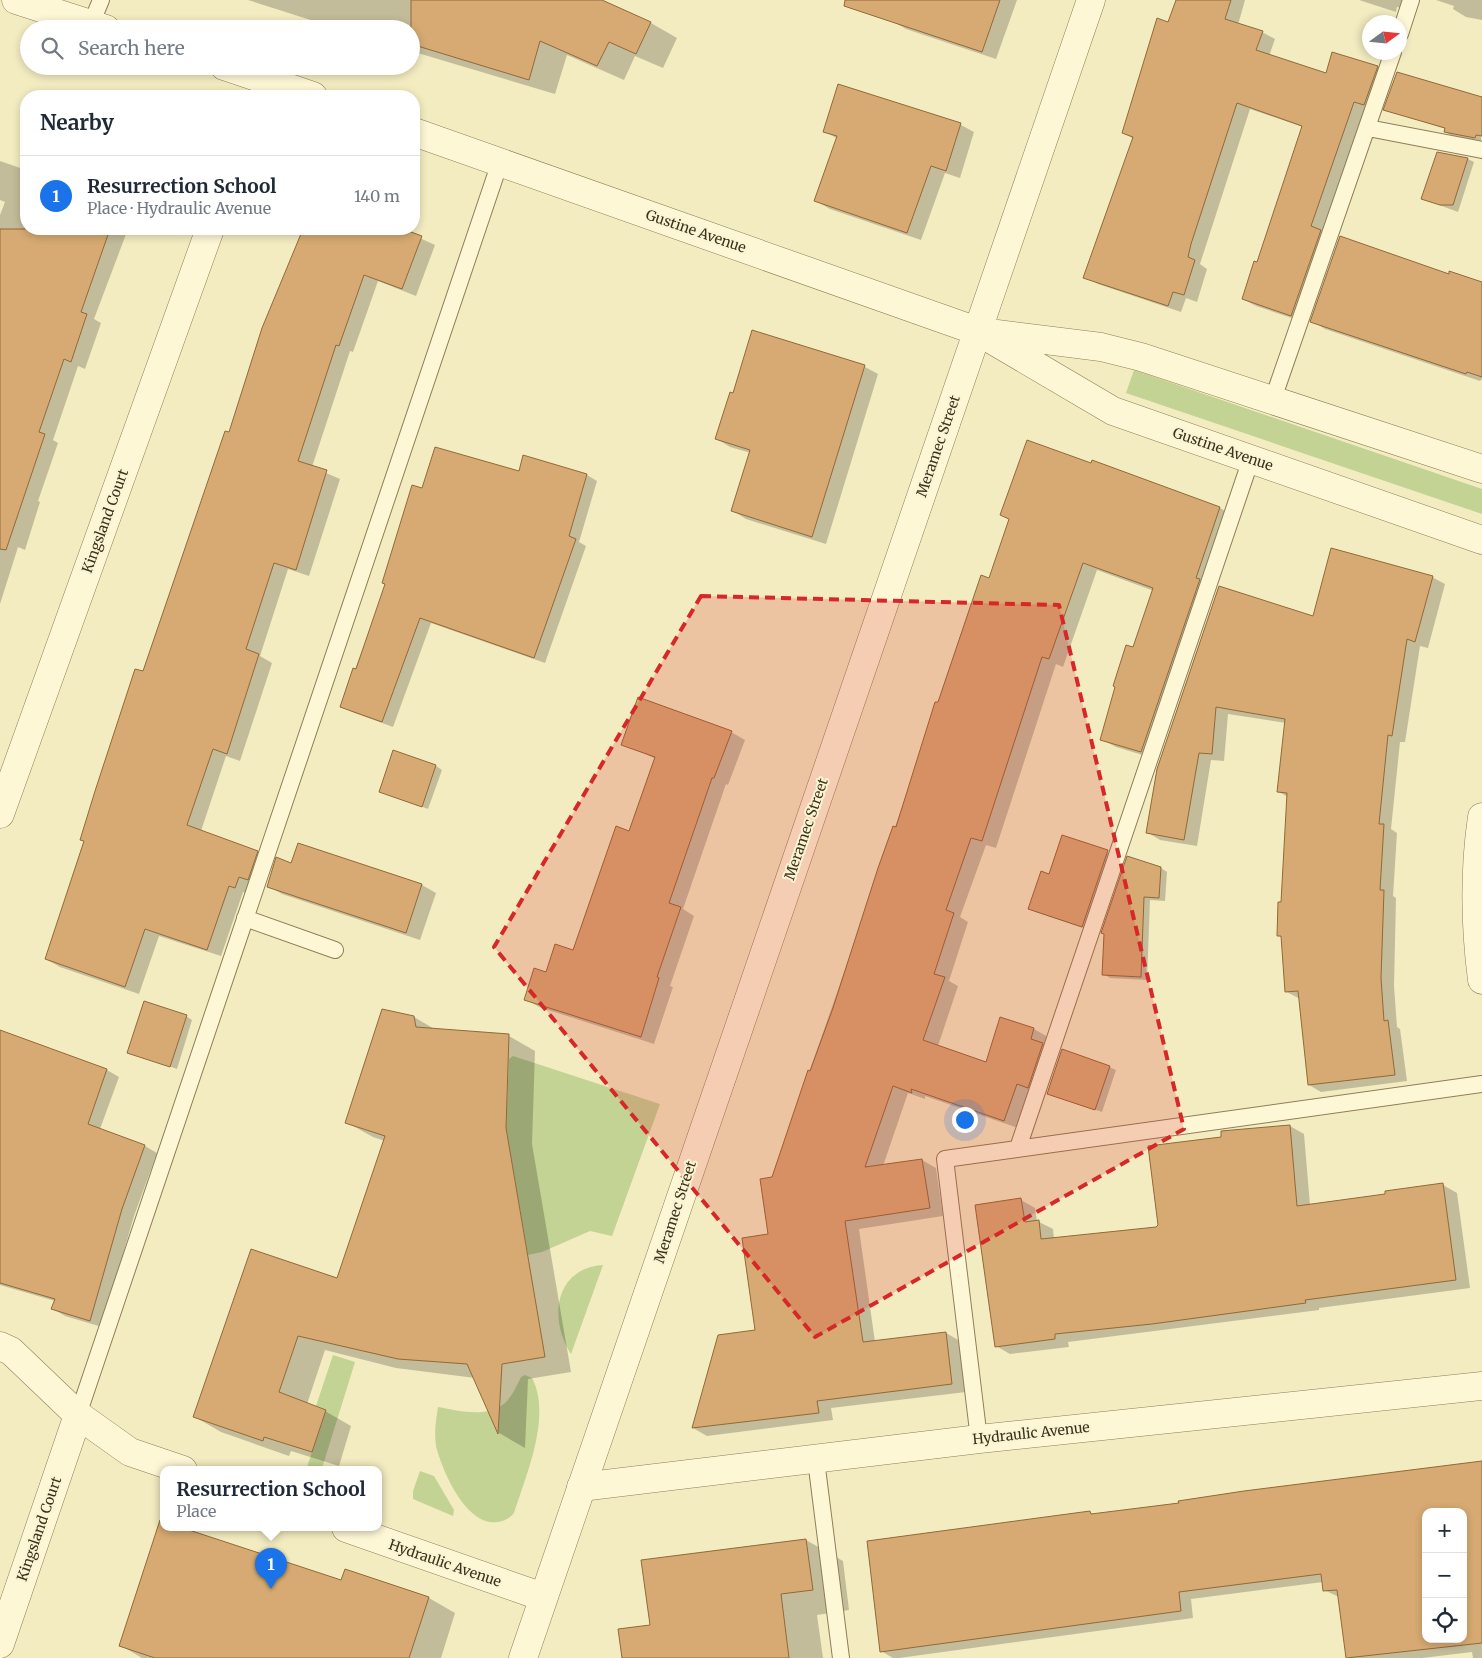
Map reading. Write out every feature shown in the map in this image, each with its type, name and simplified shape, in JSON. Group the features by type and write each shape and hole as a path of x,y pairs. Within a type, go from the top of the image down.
{"street":[{"path":"16,0 99,18"},
{"name":"Meramec Street","path":"523,1658 1091,0"},
{"path":"239,75 260,88 273,90"},
{"name":"Gustine Avenue","path":"420,134 977,331 1113,411 1482,540"},
{"name":"Kingsland Court","path":"0,814 208,235"},
{"name":"Gustine Avenue","path":"977,331 1101,348 1141,357 1482,469"},
{"path":"1482,817 1477,938 1482,980"},
{"path":"0,1346 10,1351 78,1415 130,1452 171,1466"},
{"name":"Hydraulic Avenue","path":"581,1487 979,1439 1482,1386"},
{"name":"Kingsland Court","path":"0,1644 78,1415"},
{"name":"Hydraulic Avenue","path":"355,1531 544,1597"}],"lane":[{"path":"1406,15 1411,0"},
{"path":"1272,399 1390,60"},
{"path":"1368,128 1482,150"},
{"path":"78,1415 500,162"},
{"path":"1018,1148 1251,459"},
{"path":"245,918 335,950"},
{"path":"979,1439 945,1159 1482,1084"},
{"path":"816,1460 841,1658"}],"highlighted area":[{"path":"701,596 1059,605 1184,1129 815,1337 494,947"}],"green space":[{"path":"1134,370 1482,489 1482,514 1126,393"},
{"path":"513,1056 660,1104 612,1236 590,1231 542,1252 528,1255 506,1128 509,1059"},
{"path":"603,1265 571,1354 560,1326 558,1311 560,1298 566,1285 575,1275 587,1268"},
{"path":"333,1355 355,1362 323,1465 307,1466 326,1410 316,1406"},
{"path":"525,1375 532,1378 537,1393 539,1410 535,1445 530,1464 514,1513 503,1521 486,1521 476,1516 457,1495 444,1469 435,1441 438,1407 474,1412 492,1410 500,1407 507,1401 521,1377"},
{"path":"420,1471 434,1476 454,1510 453,1516 413,1499 413,1491"}],"building":[{"path":"411,0 602,0 651,22 636,54 609,42 597,66 540,41 529,80 420,47 420,20 411,20"},
{"path":"845,0 1000,0 982,52 844,6"},
{"path":"1176,0 1231,0 1225,19 1263,31 1256,50 1326,73 1332,52 1378,66 1364,105 1354,102 1311,226 1321,230 1291,316 1242,299 1254,261 1257,262 1302,126 1237,103 1191,244 1188,257 1195,260 1184,295 1173,292 1168,306 1083,278 1133,137 1122,133 1157,18 1168,22"},
{"path":"1397,72 1482,97 1482,136 1476,135 1475,138 1444,132 1445,128 1383,110"},
{"path":"838,84 961,123 946,171 931,166 907,233 814,201 837,136 823,132"},
{"path":"1437,152 1468,158 1453,205 1440,205 1421,199"},
{"path":"0,229 20,229 20,235 108,235 81,312 87,314 71,362 64,359 39,432 45,434 6,550 0,549"},
{"path":"301,235 422,236 402,289 364,275 339,346 336,345 298,461 327,470 296,570 274,563 246,649 259,654 227,754 213,749 187,825 258,851 248,880 239,877 235,888 229,886 207,950 145,929 125,987 45,959 84,841 80,840 135,669 143,671 225,431 229,432 262,328"},
{"path":"1340,236 1449,274 1449,271 1482,282 1482,377 1467,372 1466,374 1310,322"},
{"path":"752,330 865,365 812,537 731,511 750,450 715,439 730,392 733,393"},
{"path":"1027,440 1091,463 1092,460 1220,507 1196,578 1200,579 1141,752 1100,740 1115,687 1113,686 1126,645 1133,647 1153,588 1083,563 1049,659 1042,657 982,841 971,838 946,910 954,913 934,974 945,977 923,1040 986,1062 1000,1017 1034,1028 1031,1039 1043,1043 1028,1088 1017,1084 1004,1121 911,1089 912,1093 893,1086 865,1167 922,1159 930,1208 845,1221 863,1342 946,1332 952,1384 817,1401 819,1413 692,1428 718,1335 755,1330 742,1238 768,1234 760,1179 772,1177 808,1070 810,1071 833,1008 878,868 893,826 896,827 935,702 938,702 981,575 989,578 1009,519 1000,515"},
{"path":"435,447 519,471 523,455 587,474 569,536 576,539 534,658 420,618 382,722 340,707 353,668 356,669 385,584 382,583 412,485 422,488"},
{"path":"1331,548 1433,576 1415,642 1407,639 1392,736 1388,735 1379,824 1384,824 1380,890 1384,890 1381,978 1384,1021 1388,1020 1395,1075 1308,1085 1298,991 1285,992 1281,936 1277,936 1278,902 1281,902 1287,793 1277,792 1285,719 1216,707 1212,754 1199,753 1184,840 1146,833 1157,769 1219,586 1313,616"},
{"path":"638,697 732,731 714,778 712,778 669,903 681,907 657,977 659,978 641,1037 524,1000 534,968 546,972 555,944 573,950 616,826 629,831 655,757 621,745"},
{"path":"393,750 436,765 422,807 379,792"},
{"path":"1062,835 1108,850 1082,927 1028,909 1041,871 1049,874"},
{"path":"298,843 422,884 406,933 267,887 276,857 291,863"},
{"path":"1127,856 1161,867 1159,898 1144,897 1141,977 1102,975 1104,934 1101,933"},
{"path":"144,1001 187,1015 170,1067 127,1053"},
{"path":"382,1009 414,1016 416,1027 509,1034 506,1128 545,1357 502,1364 498,1434 467,1364 398,1359 298,1336 279,1392 326,1410 312,1452 264,1437 263,1441 193,1417 251,1249 337,1278 385,1136 345,1123"},
{"path":"0,1030 107,1069 88,1124 145,1145 122,1209 90,1321 51,1309 55,1299 0,1283"},
{"path":"1062,1049 1110,1066 1095,1110 1047,1094"},
{"path":"1290,1125 1297,1206 1385,1194 1385,1191 1443,1183 1456,1280 1305,1300 1306,1303 1152,1324 1055,1334 1055,1339 995,1347 975,1205 1021,1198 1025,1222 1039,1220 1041,1239 1156,1227 1158,1225 1148,1146 1221,1137 1221,1131"},
{"path":"1482,1461 1482,1643 1346,1658 1337,1590 1323,1591 1321,1574 1179,1592 1181,1611 880,1652 867,1541 1090,1511 1091,1514 1179,1503 1178,1501"},
{"path":"160,1520 160,1531 192,1531 341,1580 345,1569 429,1597 409,1658 155,1658 119,1646"},
{"path":"806,1539 813,1590 781,1594 789,1658 622,1658 618,1629 650,1625 641,1560"}],"place":[{"name":"Resurrection School","path":"271,1589"}]}
